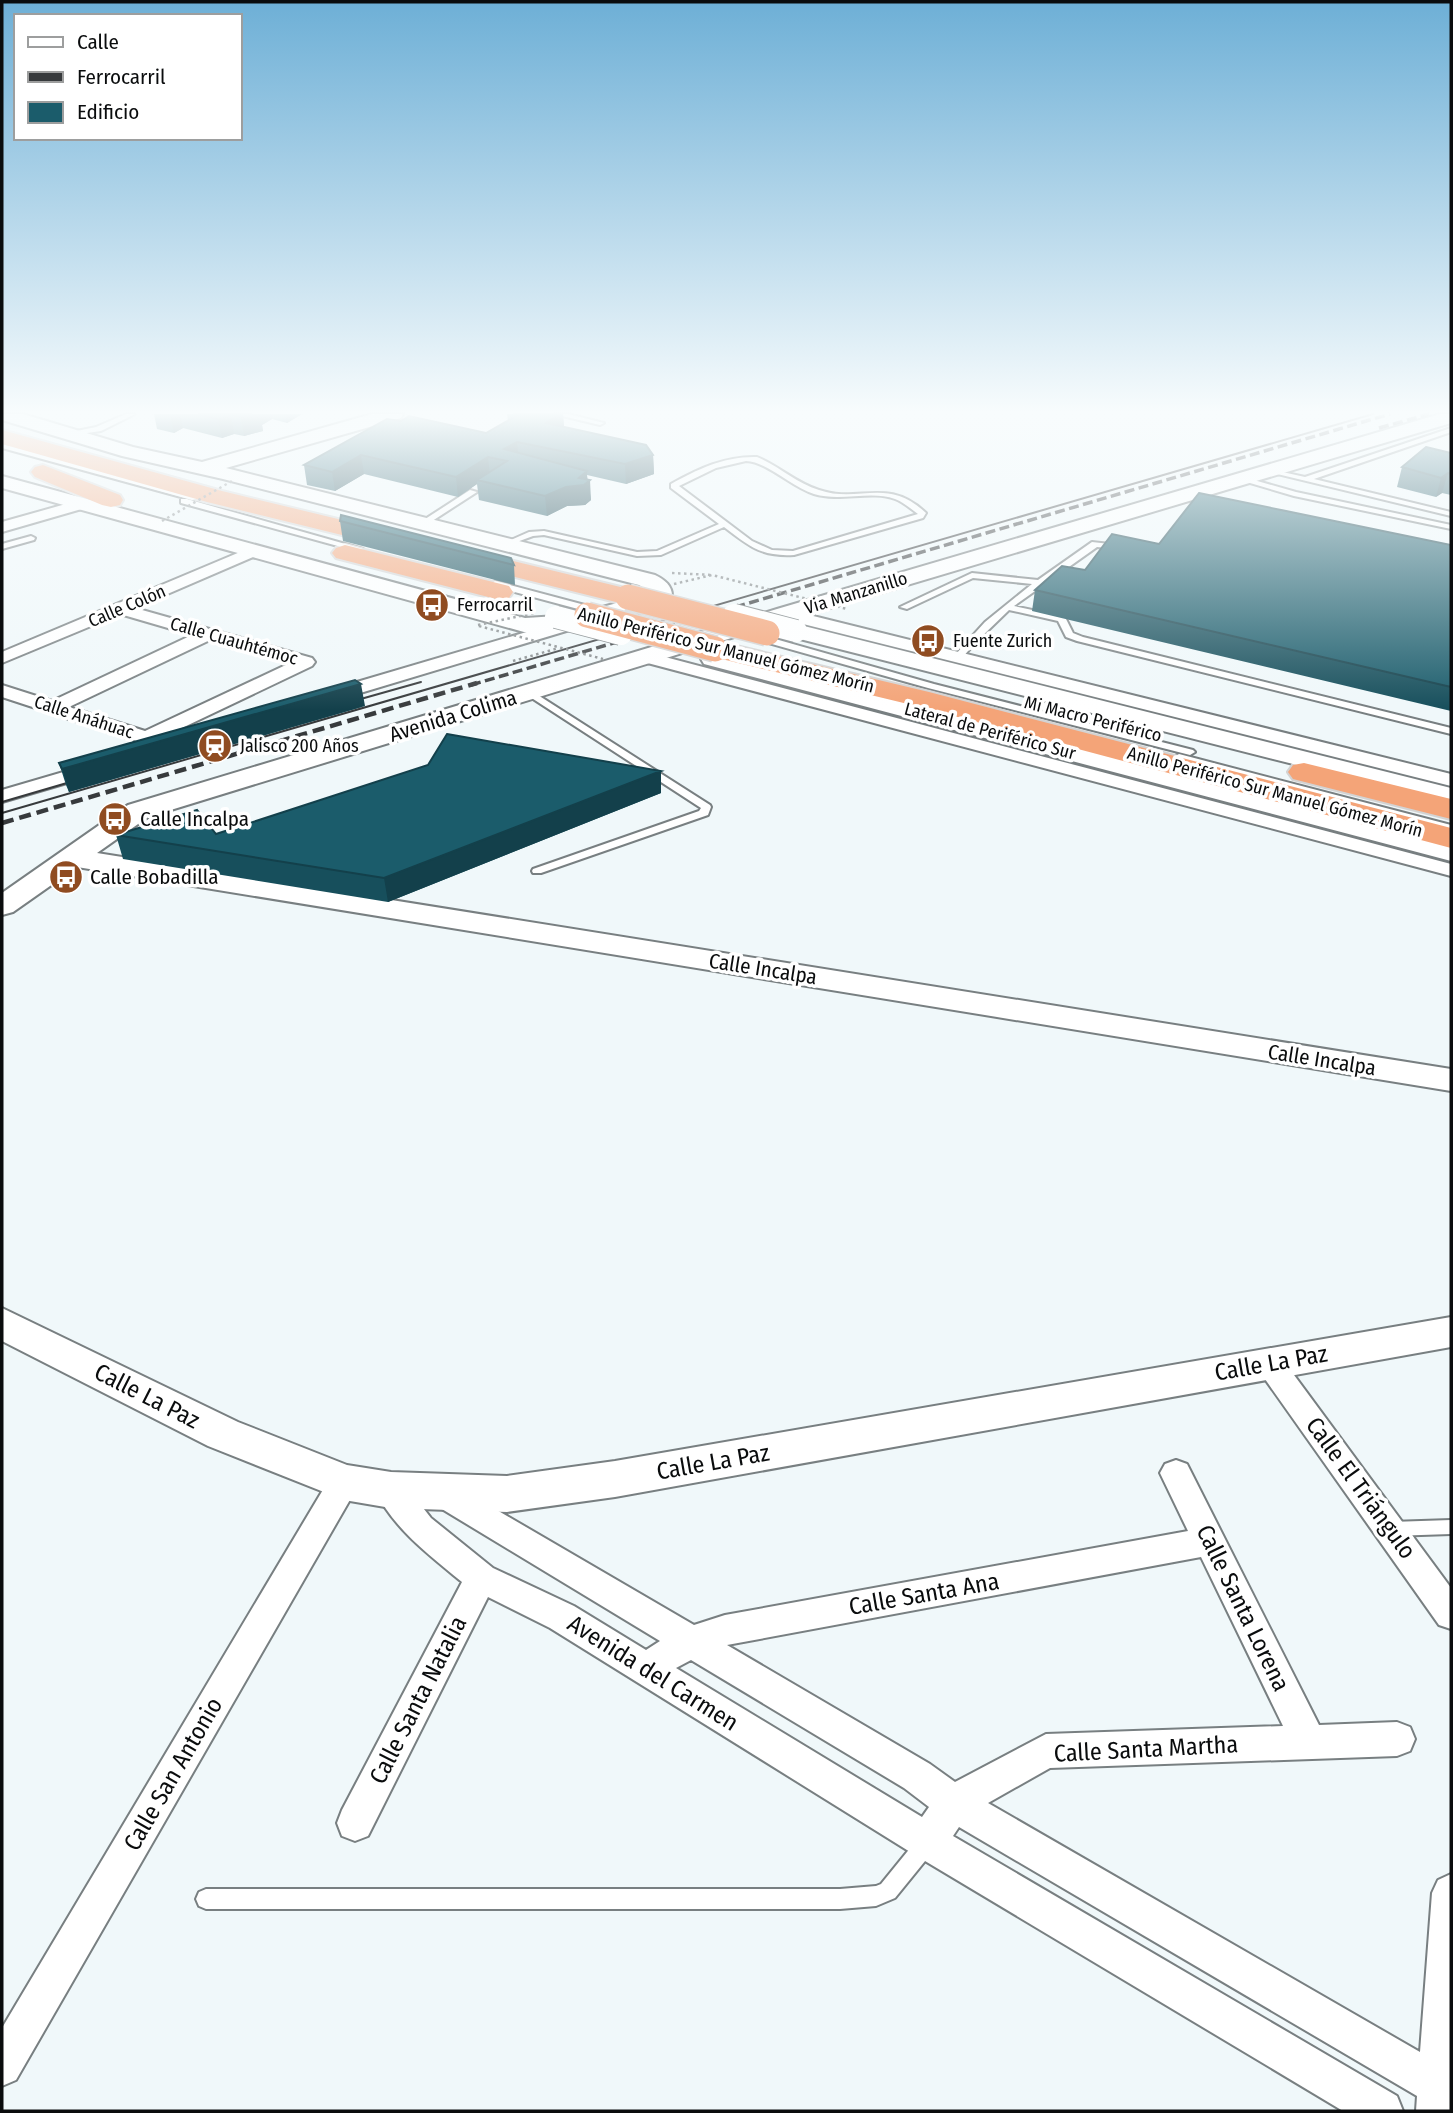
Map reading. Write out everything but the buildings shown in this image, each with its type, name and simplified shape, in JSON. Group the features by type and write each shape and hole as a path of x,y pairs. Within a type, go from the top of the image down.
{"highway":[{"name":"Anillo Periférico Sur Manuel Gómez Morín","path":"197,513 577,617 919,698 1451,838"},
{"name":"Anillo Periférico Sur Manuel Gómez Morín","path":"280,513 623,596 776,628 951,682 1451,809"}],"street":[{"path":"2,520 33,513"},
{"path":"2,527 45,513"},
{"path":"109,513 524,625 547,627 577,617"},
{"path":"160,513 577,617"},
{"path":"315,513 623,596"},
{"path":"313,701 577,617 654,601 660,598 662,592 647,580 382,513"},
{"name":"Via Manzanillo","path":"646,657 776,628 1135,513"},
{"name":"Calle Colón","path":"2,658 252,552"},
{"name":"Calle Cuauhtémoc","path":"121,609 306,662 157,741"},
{"path":"776,628 958,657 1451,780"},
{"path":"776,628 1451,796"},
{"path":"54,708 208,634"},
{"name":"Lateral de Periférico Sur","path":"718,651 1451,852"},
{"path":"646,657 1451,870"},
{"name":"Avenida Colima","path":"2,906 138,811 646,657"},
{"name":"Calle Anáhuac","path":"2,691 157,741"},
{"path":"133,757 157,741 193,737"},
{"path":"2,796 111,764"},
{"name":"Calle Incalpa","path":"74,858 1451,1080"},
{"name":"Calle La Paz","path":"2,1323 223,1434 344,1482 391,1490 443,1494 507,1494 615,1479 1451,1332"},
{"name":"Calle El Triángulo","path":"1269,1364 1451,1614"},
{"name":"Calle Santa Lorena","path":"1176,1473 1310,1742"},
{"name":"Calle San Antonio","path":"2,2066 344,1482"},
{"name":"Avenida del Carmen","path":"391,1490 420,1528 481,1578 562,1617 928,1842 1382,2111"},
{"name":"Avenida del Carmen","path":"443,1494 917,1776 953,1803 1442,2096"},
{"name":"Calle Santa Ana","path":"645,1669 689,1642 738,1628 1210,1541"},
{"name":"Calle Santa Natalia","path":"355,1823 481,1578"},
{"name":"Calle Santa Martha","path":"928,1842 953,1803 1046,1751 1397,1739"},
{"path":"1442,2096 1451,1893"}],"lane":[{"path":"228,513 577,617"},
{"path":"259,513 397,545"},
{"path":"424,523 440,513"},
{"path":"709,513 764,553 779,555 920,516 921,513"},
{"path":"1383,513 1451,527"},
{"path":"506,544 532,534 544,533 637,554 658,553 725,524"},
{"path":"2,547 31,538"},
{"path":"958,657 974,637 1037,582 1095,544 1133,550"},
{"path":"449,558 623,596"},
{"path":"904,607 972,575 1037,582"},
{"path":"1008,607 1062,619 1069,635 1080,639 1451,732"},
{"name":"Mi Macro Periférico","path":"776,628 957,693 1451,819"},
{"name":"Mi Macro Periférico","path":"718,651 924,691 1451,828"},
{"path":"530,693 706,807 704,813 537,870"},
{"path":"1390,1529 1451,1527"},
{"path":"206,1899 840,1899 876,1896 888,1891 928,1842"}],"path":[{"path":"162,521 177,513"},
{"path":"712,575 847,609"},
{"path":"478,625 603,659"},
{"path":"507,663 559,648"}],"tram line":[{"path":"2,813 1034,513"},
{"path":"343,704 421,682"},
{"path":"2,802 84,778"}],"railway":[{"path":"471,685 1056,513"},
{"path":"2,823 477,683"}],"place":[{"name":"Ferrocarril","path":"432,605"},
{"name":"Fuente Zurich","path":"928,641"},
{"name":"Jalisco 200 Años","path":"215,746"},
{"name":"Calle Incalpa","path":"115,819"},
{"name":"Calle Bobadilla","path":"66,877"}]}
